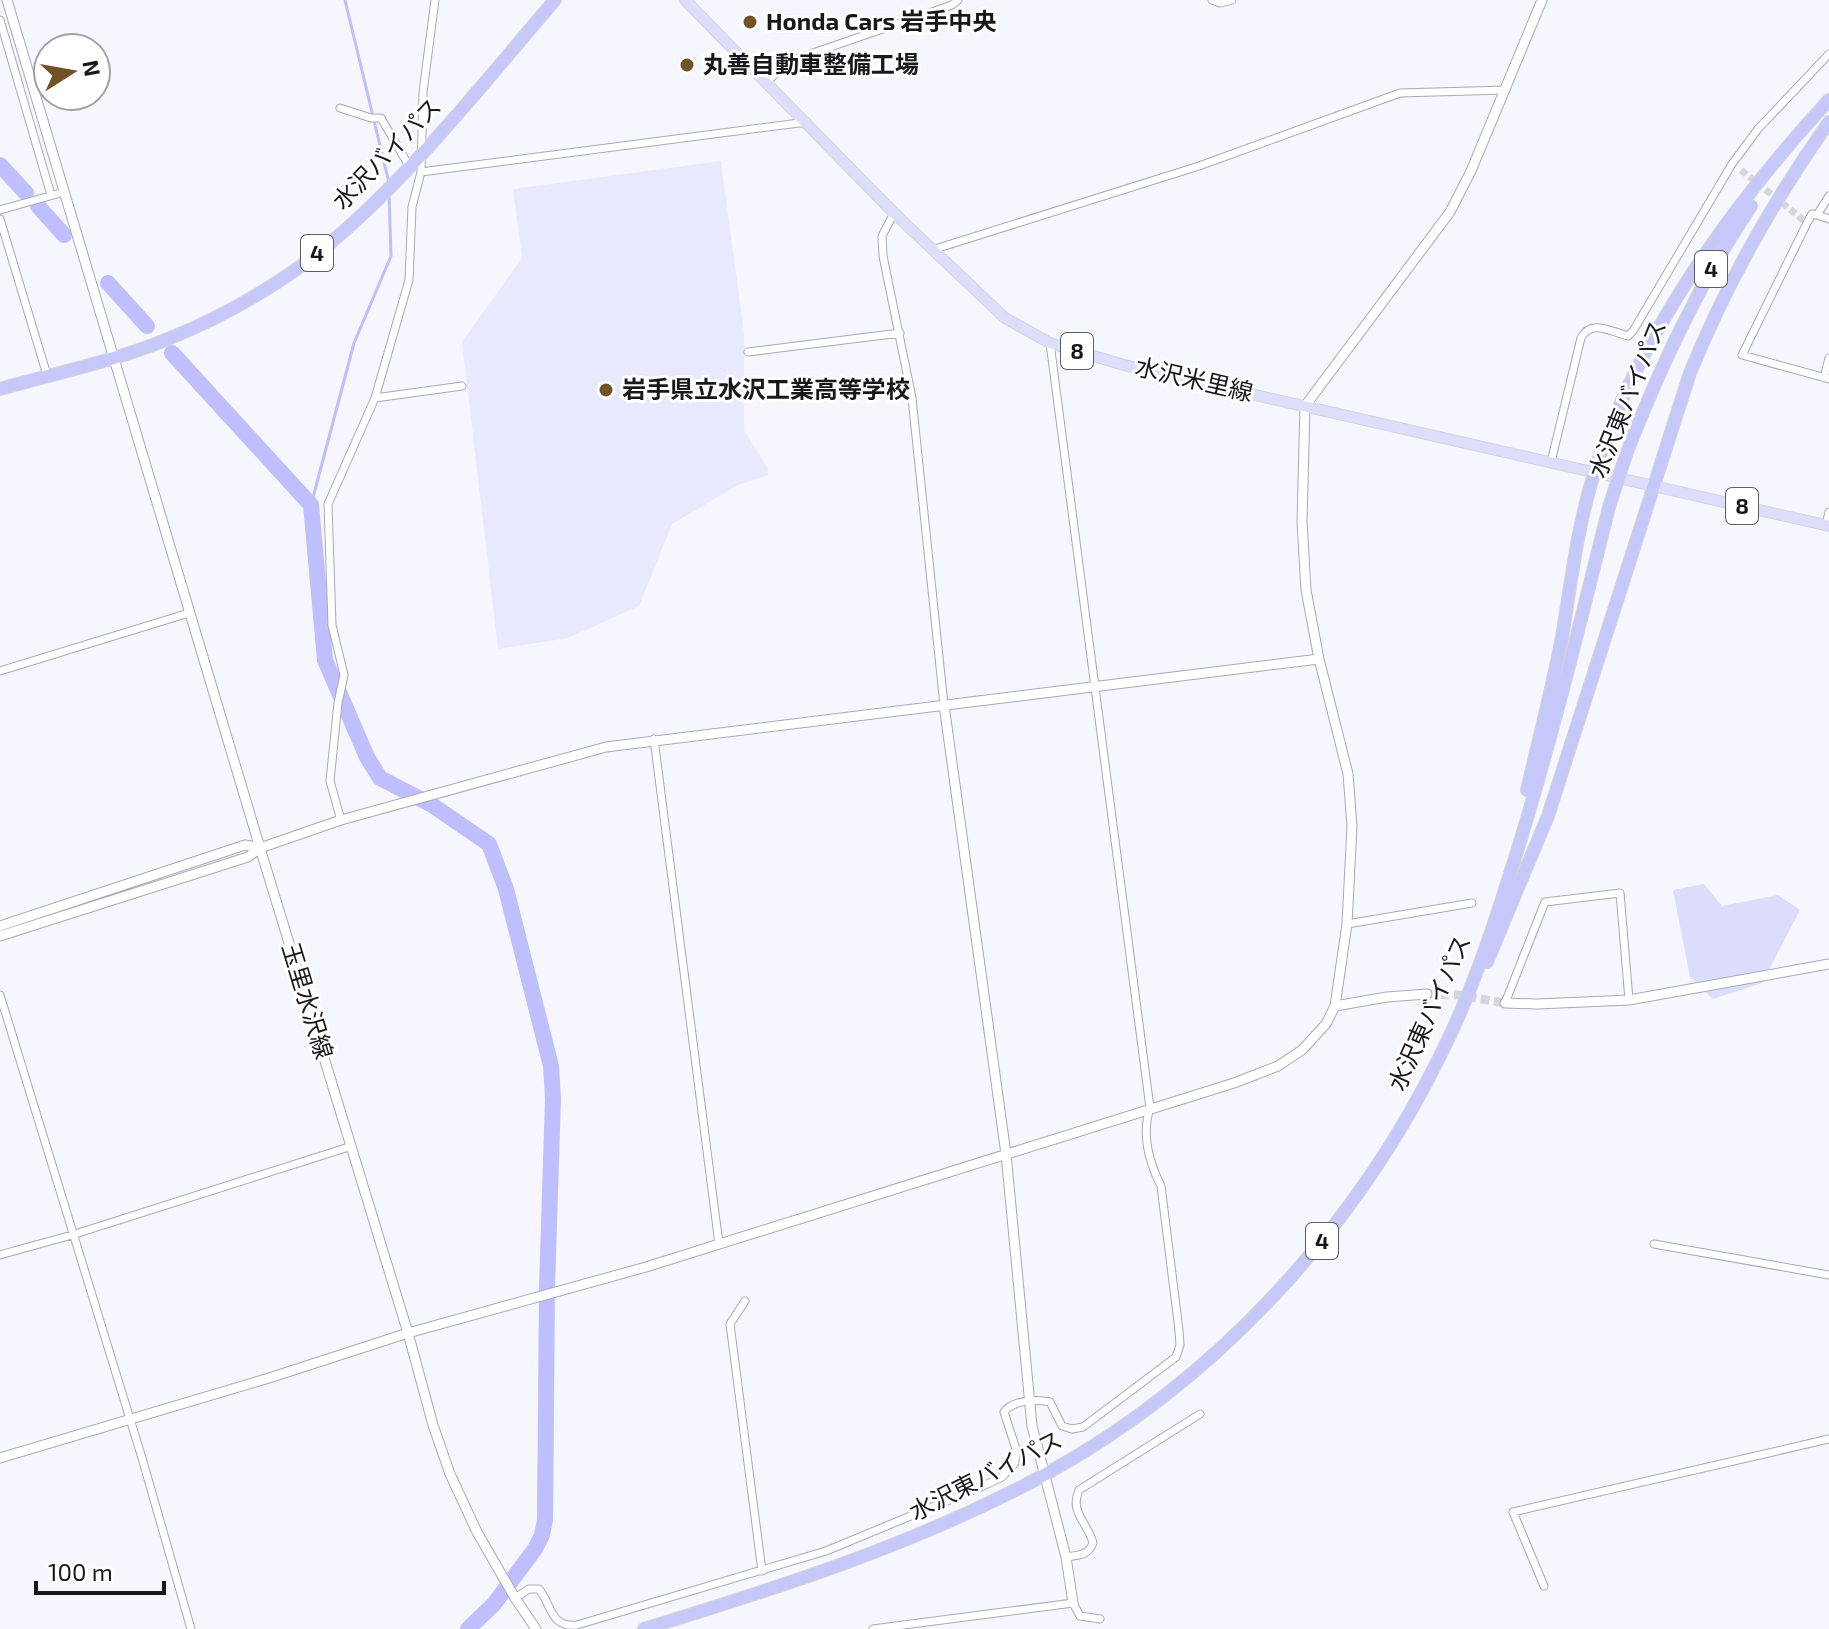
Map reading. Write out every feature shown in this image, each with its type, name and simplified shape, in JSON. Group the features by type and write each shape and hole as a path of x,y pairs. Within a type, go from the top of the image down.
{"highway":[{"name":"水沢バイパス","path":"0,389 166,340 205,323 308,260 415,169 421,154 555,0"},
{"name":"水沢東バイパス","path":"644,1629 821,1572 903,1541 1045,1474 1082,1453 1169,1392 1211,1357 1287,1280 1356,1196 1441,1055 1486,944 1553,726 1609,507 1627,452 1668,351 1696,295 1767,182 1829,103"},
{"path":"1513,864 1562,637 1577,541 1594,473 1635,373 1697,269 1764,175 1829,103"},
{"path":"1441,1055 1492,952 1548,816 1690,373 1713,315 1768,213 1829,122"}],"main road":[{"name":"水沢米里線","path":"685,0 932,250 1005,318 1050,343 1124,365 1828,525"}],"street":[{"name":"玉里水沢線","path":"7,0 433,1425 450,1474 497,1568 536,1629"},
{"path":"421,154 423,92 435,0"},
{"path":"767,82 787,62 952,5 958,0"},
{"path":"1212,0 1220,3 1232,0"},
{"path":"0,1458 408,1333 552,1295 1234,1083 1278,1066 1315,1038 1335,1006 1347,924 1352,826 1348,774 1319,659 1306,590 1302,522 1305,406 1450,212 1471,171 1542,0"},
{"path":"0,20 51,195"},
{"path":"1551,462 1585,329 1591,326 1628,336 1633,331 1732,164 1758,129 1829,54"},
{"path":"932,250 1199,166 1400,93 1506,90"},
{"path":"340,108 381,118 415,169 409,280 375,398 328,504 332,625 344,675 330,781 341,820"},
{"path":"415,169 807,122"},
{"path":"1732,164 1741,170"},
{"path":"0,210 64,192"},
{"path":"1817,215 1829,196"},
{"path":"894,213 882,236 883,256 912,398 944,705 1006,1154 1032,1426 1066,1557 1073,1603 1080,1616 1100,1619"},
{"path":"1829,219 1812,214 1742,355 1826,378 1829,358"},
{"path":"0,219 47,375"},
{"path":"748,352 900,333"},
{"path":"515,1598 529,1589 539,1589 558,1622 571,1626 826,1551 1002,1477 1011,1469 1016,1456 1004,1412 1011,1405 1050,1402 1062,1426 1072,1429 1083,1427 1176,1357 1180,1345 1179,1330 1161,1186 1150,1166 1145,1123 1150,1108 1050,343"},
{"path":"375,398 462,386"},
{"path":"1828,525 1829,512"},
{"path":"0,671 189,613"},
{"path":"0,936 248,857 260,848 341,820 606,747 1319,659"},
{"path":"654,739 719,1244"},
{"path":"0,926 245,845 260,848"},
{"path":"1629,1000 1620,893 1545,902 1505,1003 1629,1000 1829,964"},
{"path":"1347,924 1472,903"},
{"path":"1335,1006 1427,994"},
{"path":"0,995 191,1629"},
{"path":"0,1255 352,1146"},
{"path":"1654,1244 1829,1275"},
{"path":"745,1301 730,1324 762,1571"},
{"path":"1066,1557 1084,1555 1091,1550 1093,1543 1076,1507 1079,1490 1200,1414"},
{"path":"1544,1586 1513,1512 1829,1439"},
{"path":"873,1629 1073,1603"}],"shaded area":[{"name":"岩手県立水沢工業高等学校","path":"721,161 744,333 744,430 768,469 768,475 738,485 672,524 639,606 568,638 498,649 462,342 522,258 513,189"},
{"path":"1704,884 1722,906 1778,895 1800,910 1762,983 1713,999 1690,977 1673,890"}],"waterway":[{"path":"345,0 389,183"},
{"path":"0,165 26,193"},
{"path":"311,505 354,343 391,256 389,194"},
{"path":"38,206 64,235"},
{"path":"108,283 147,326"},
{"path":"172,353 311,505 325,660 367,757 380,778 432,805 489,844 506,889 551,1066 553,1099 547,1287 545,1520 535,1549 494,1604 468,1629"}],"tunnel":[{"path":"1741,170 1807,223"},
{"path":"1427,994 1458,995 1505,1003"}],"place":[{"name":"Honda Cars 岩手中央","path":"750,22"},
{"name":"丸善自動車整備工場","path":"687,65"},
{"name":"岩手県立水沢工業高等学校","path":"606,390"}]}
